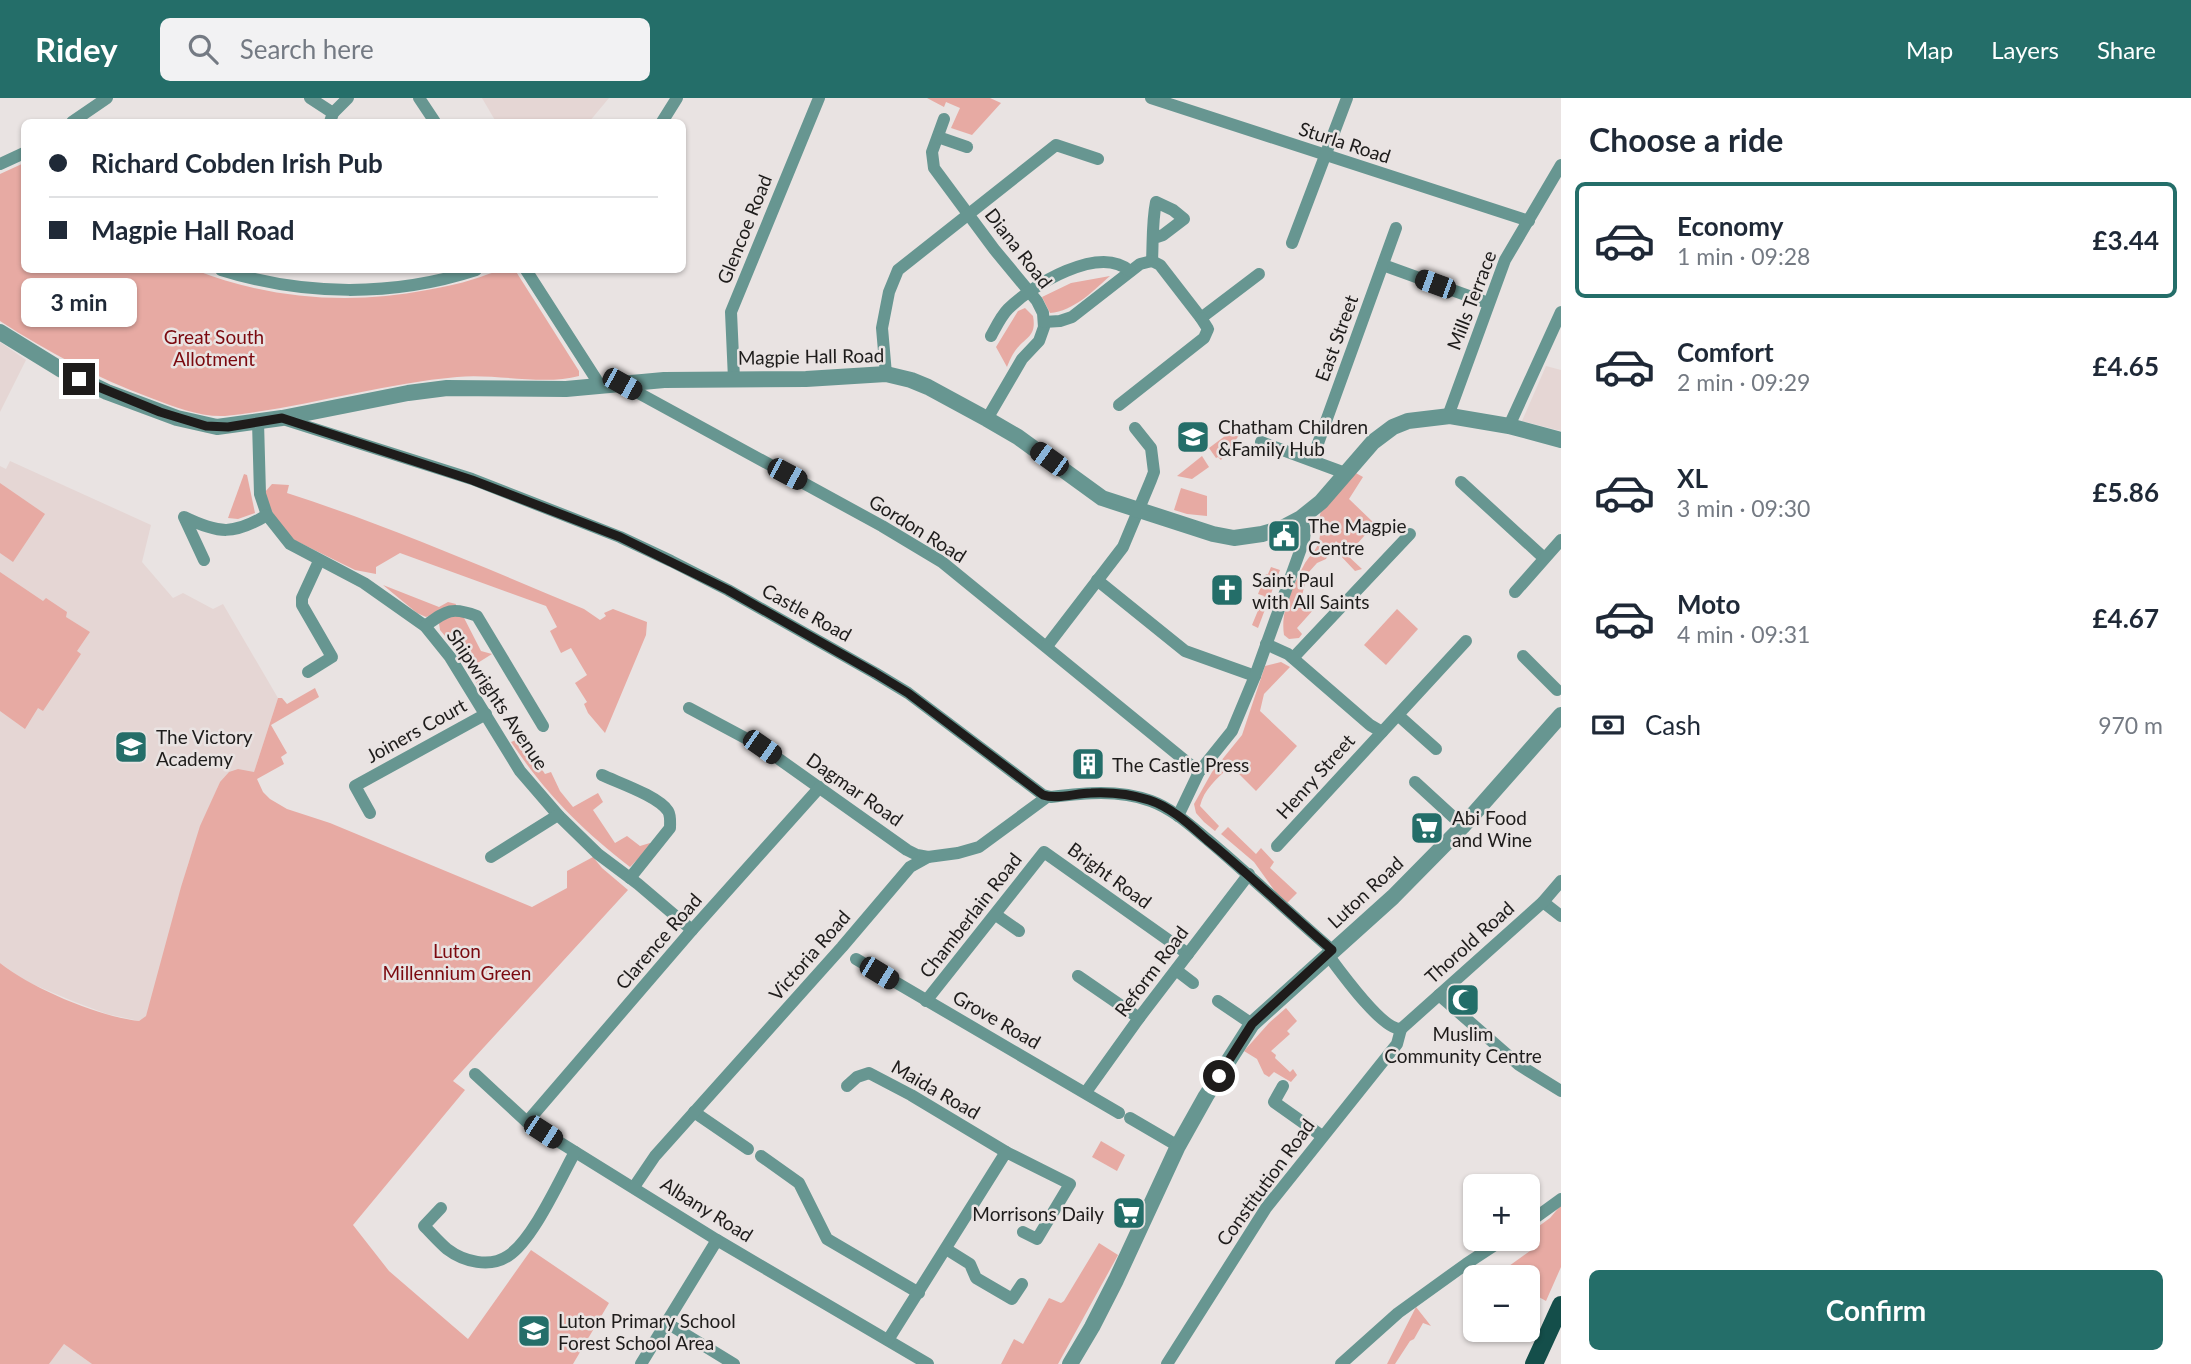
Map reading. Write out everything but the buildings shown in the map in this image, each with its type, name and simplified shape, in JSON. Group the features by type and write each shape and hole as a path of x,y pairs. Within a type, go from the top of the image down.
{"main road":[{"path":"1534,1364 1561,1305"}],"street":[{"path":"76,119 107,98"},
{"path":"310,98 331,118 348,98"},
{"path":"419,98 433,119"},
{"path":"664,119 677,98"},
{"name":"Glencoe Road","path":"734,379 731,312 819,98"},
{"path":"1292,243 1347,98"},
{"name":"Sturla Road","path":"1155,99 1529,221"},
{"name":"Diana Road","path":"944,119 932,152 934,168 1029,291 1042,310 1044,322"},
{"path":"938,136 968,147"},
{"path":"886,374 882,328 898,270 1055,145 1098,159"},
{"path":"0,164 21,154"},
{"name":"Mills Terrace","path":"1448,416 1505,260 1561,165"},
{"name":"East Street","path":"1312,460 1396,228"},
{"path":"1152,261 1154,238"},
{"path":"987,419 1022,359 1039,341 1044,322 1072,317 1130,271 1142,263 1152,261 1160,265 1208,329 1204,338 1119,405"},
{"path":"990,336 1006,311 1029,291 1059,274 1091,265 1116,263 1130,271"},
{"path":"1383,265 1488,303"},
{"path":"234,273 285,285 349,290 391,288 463,273"},
{"path":"528,273 595,378 597,386"},
{"path":"1201,318 1259,274"},
{"path":"1509,426 1561,312"},
{"name":"Magpie Hall Road","path":"0,332 79,379 160,412 214,427 282,418 436,389 541,390 664,380 806,379 886,374 928,387 987,419 1036,449 1108,500 1216,535 1234,538 1262,534 1288,526 1300,518 1318,505 1373,442 1393,427 1420,419 1448,416 1509,426 1561,440"},
{"name":"Gordon Road","path":"622,384 928,552 1199,772"},
{"name":"Castle Road","path":"282,418 485,484 620,537 671,561 728,590 908,693 1047,797"},
{"name":"Shipwrights Avenue","path":"258,422 260,494 267,515 290,544 365,583 425,626 450,657 520,771 558,815 598,854 692,930"},
{"path":"1047,646 1123,547 1139,510 1154,472 1151,448 1135,428"},
{"path":"1261,442 1345,472"},
{"path":"1461,482 1544,558"},
{"path":"204,560 184,517 208,528 227,530 247,526 267,515"},
{"path":"1178,816 1199,772 1232,731 1255,676 1304,540 1305,530 1300,518"},
{"path":"1293,658 1410,534"},
{"path":"1515,592 1561,540"},
{"path":"308,672 332,657 302,605 302,598 319,561"},
{"path":"1097,580 1185,651 1255,676"},
{"path":"425,626 448,611 460,609 477,616 543,726"},
{"name":"Henry Street","path":"1277,846 1466,641"},
{"name":"Henry Street","path":"1266,644 1283,650 1370,725 1382,732"},
{"path":"1522,656 1557,690"},
{"name":"Dagmar Road","path":"689,708 762,747 907,850 928,857"},
{"name":"Joiners Court","path":"370,813 355,786 486,714"},
{"name":"Luton Road","path":"1070,1364 1116,1280 1178,1146 1252,1024 1393,897 1463,826 1561,715"},
{"path":"1399,716 1436,749"},
{"path":"602,775 651,799 667,810 671,818 670,828 630,878"},
{"path":"1415,782 1463,826"},
{"name":"Clarence Road","path":"527,1122 692,930 820,788"},
{"path":"1047,797 1094,793 1128,795 1153,801 1178,816 1249,874 1330,952 1381,1018 1395,1029 1401,1029"},
{"name":"Victoria Road","path":"634,1187 655,1156 910,867 928,857 979,847 1047,797"},
{"path":"491,857 558,815"},
{"name":"Chamberlain Road","path":"926,1001 1044,852"},
{"name":"Bright Road","path":"1044,852 1188,954"},
{"name":"Reform Road","path":"1086,1093 1139,1018 1249,874"},
{"name":"Thorold Road","path":"1401,1029 1543,902 1561,881"},
{"path":"1543,902 1561,916"},
{"path":"996,915 1019,932"},
{"name":"Grove Road","path":"856,959 1178,1146"},
{"path":"1177,970 1193,983"},
{"path":"1078,975 1139,1018"},
{"path":"1439,995 1519,1065 1561,1091"},
{"path":"1218,1001 1252,1024"},
{"name":"Constitution Road","path":"1167,1364 1266,1209 1397,1044 1401,1029"},
{"name":"Maida Road","path":"847,1086 856,1077 869,1073 1006,1152 1070,1184 1037,1239 1023,1232"},
{"name":"Albany Road","path":"475,1074 527,1122 717,1240 928,1364"},
{"path":"1283,1086 1274,1102 1322,1136"},
{"path":"694,1112 748,1149"},
{"path":"440,1208 424,1226 449,1250 477,1262 500,1260 511,1254 533,1226 575,1152"},
{"path":"888,1340 1006,1152"},
{"path":"761,1156 799,1183 827,1239 919,1293"},
{"path":"1540,1214 1561,1199"},
{"path":"641,1364 717,1240"},
{"path":"946,1249 970,1264 976,1278 1012,1299 1022,1284"},
{"path":"1341,1364 1398,1313 1486,1251"},
{"path":"667,1323 734,1364"}],"shaded area":[{"path":"482,98 609,98 592,119 494,119"},
{"path":"0,342 26,360 0,412"},
{"path":"1546,366 1561,370 1561,431 1522,421"},
{"name":"The Victory Academy","path":"10,461 151,525 142,562 173,598 183,593 213,609 223,604 278,698 254,772 220,782 204,819 188,864 150,1006 146,1016 139,1021 107,1014 75,1002 25,981 0,963 0,466 6,469"},
{"path":"64,1344 92,1364 49,1364"}],"green space":[{"path":"927,98 990,98 1001,103 972,135 951,128 960,108 946,102 944,107"},
{"name":"Great South Allotment","path":"21,164 21,273 203,273 281,293 339,298 398,295 463,282 492,273 517,273 579,371 579,376 550,380 472,376 428,380 283,408 225,416 178,408 73,364 0,321 0,174"},
{"path":"1110,276 1083,299 1059,311 1050,313 1042,297 1071,283"},
{"path":"1025,308 1033,316 1032,333 1019,346 1007,367 996,347 1018,311"},
{"path":"1237,427 1240,434 1221,460 1216,458 1209,448"},
{"path":"1202,456 1209,467 1192,479 1177,476"},
{"path":"1354,472 1363,477 1349,499 1375,524 1347,555 1362,569 1355,571 1338,553 1343,549 1336,541 1326,559 1317,563 1308,573 1302,595 1314,609 1297,628 1302,634 1299,638 1289,639 1284,635 1283,626 1286,607 1292,588 1318,544 1321,513 1328,500"},
{"path":"244,474 247,475 255,513 238,519 228,518"},
{"path":"0,483 45,514 13,562 0,553"},
{"path":"272,484 289,485 287,493 437,548 584,609 600,620 606,616 604,613 613,609 647,622 646,635 605,733 588,713 584,704 587,702 575,683 587,675 571,648 561,653 550,631 557,627 546,606 400,553 376,567 376,574 355,570 292,539 276,519 265,498 265,492"},
{"path":"1181,488 1207,496 1207,516 1174,510"},
{"path":"1271,567 1280,570 1258,628 1252,625 1264,596 1258,594"},
{"path":"0,572 43,601 46,598 67,612 66,617 90,632 77,651 81,654 43,711 38,708 25,729 0,711"},
{"path":"383,585 439,607 448,602 456,604 455,608 426,617 417,613"},
{"path":"1397,609 1418,629 1386,665 1364,645"},
{"path":"461,612 481,651 492,654 476,664 486,679 477,684 455,648 440,630 440,619"},
{"path":"1281,662 1290,667 1264,694 1260,711 1297,746 1256,791 1238,773 1228,768 1215,781 1204,795 1200,806 1219,826 1215,831 1196,813 1194,804 1212,772 1242,735 1265,666"},
{"name":"Luton Millennium Green","path":"315,688 319,697 271,725 287,753 281,757 284,764 257,779 270,799 287,809 330,823 532,907 567,888 567,871 593,857 628,890 453,1081 465,1090 353,1225 389,1271 468,1339 531,1250 609,1303 573,1364 92,1364 64,1344 49,1364 0,1364 0,963 47,991 85,1007 139,1021 146,1016 200,826 220,782 229,772 238,769 254,772 278,698 282,698 287,704"},
{"path":"521,738 545,774 551,772 560,791 573,807 598,793 603,802 593,810 615,843 627,836 640,846 650,843 652,845 630,867 579,824 538,778 511,742"},
{"path":"1228,827 1256,854 1261,848 1274,862 1270,868 1297,893 1285,905 1254,862 1221,834"},
{"path":"1286,1008 1297,1021 1287,1031 1290,1034 1271,1051 1290,1072 1293,1069 1297,1075 1291,1082 1274,1072 1269,1077 1264,1074 1257,1059 1244,1051"},
{"path":"1101,1141 1125,1155 1117,1171 1092,1157"},
{"path":"1561,1205 1561,1267 1546,1301 1540,1298 1540,1265 1510,1265 1530,1251 1540,1251 1540,1225"},
{"path":"1099,1243 1118,1255 1058,1364 1001,1364 1014,1339 1023,1344 1049,1298 1061,1303 1064,1301"},
{"path":"1416,1307 1431,1326 1423,1323 1395,1364 1387,1364"}],"place":[{"name":"Chatham Children &Family Hub","path":"1193,437"},
{"name":"The Magpie Centre","path":"1284,536"},
{"name":"Saint Paul with All Saints","path":"1227,590"},
{"name":"The Victory Academy","path":"131,747"},
{"name":"The Castle Press","path":"1088,764"},
{"name":"Abi Food and Wine","path":"1427,828"},
{"name":"Muslim Community Centre","path":"1463,1000"},
{"name":"Morrisons Daily","path":"1129,1213"},
{"name":"Luton Primary School Forest School Area","path":"534,1331"}],"route":[{"path":"79,379 160,412 206,426 228,427 282,418 472,480 575,518 728,590 875,673 908,693 1047,797 1116,793 1153,801 1178,816 1249,874 1332,950 1252,1024 1219,1076"}]}
